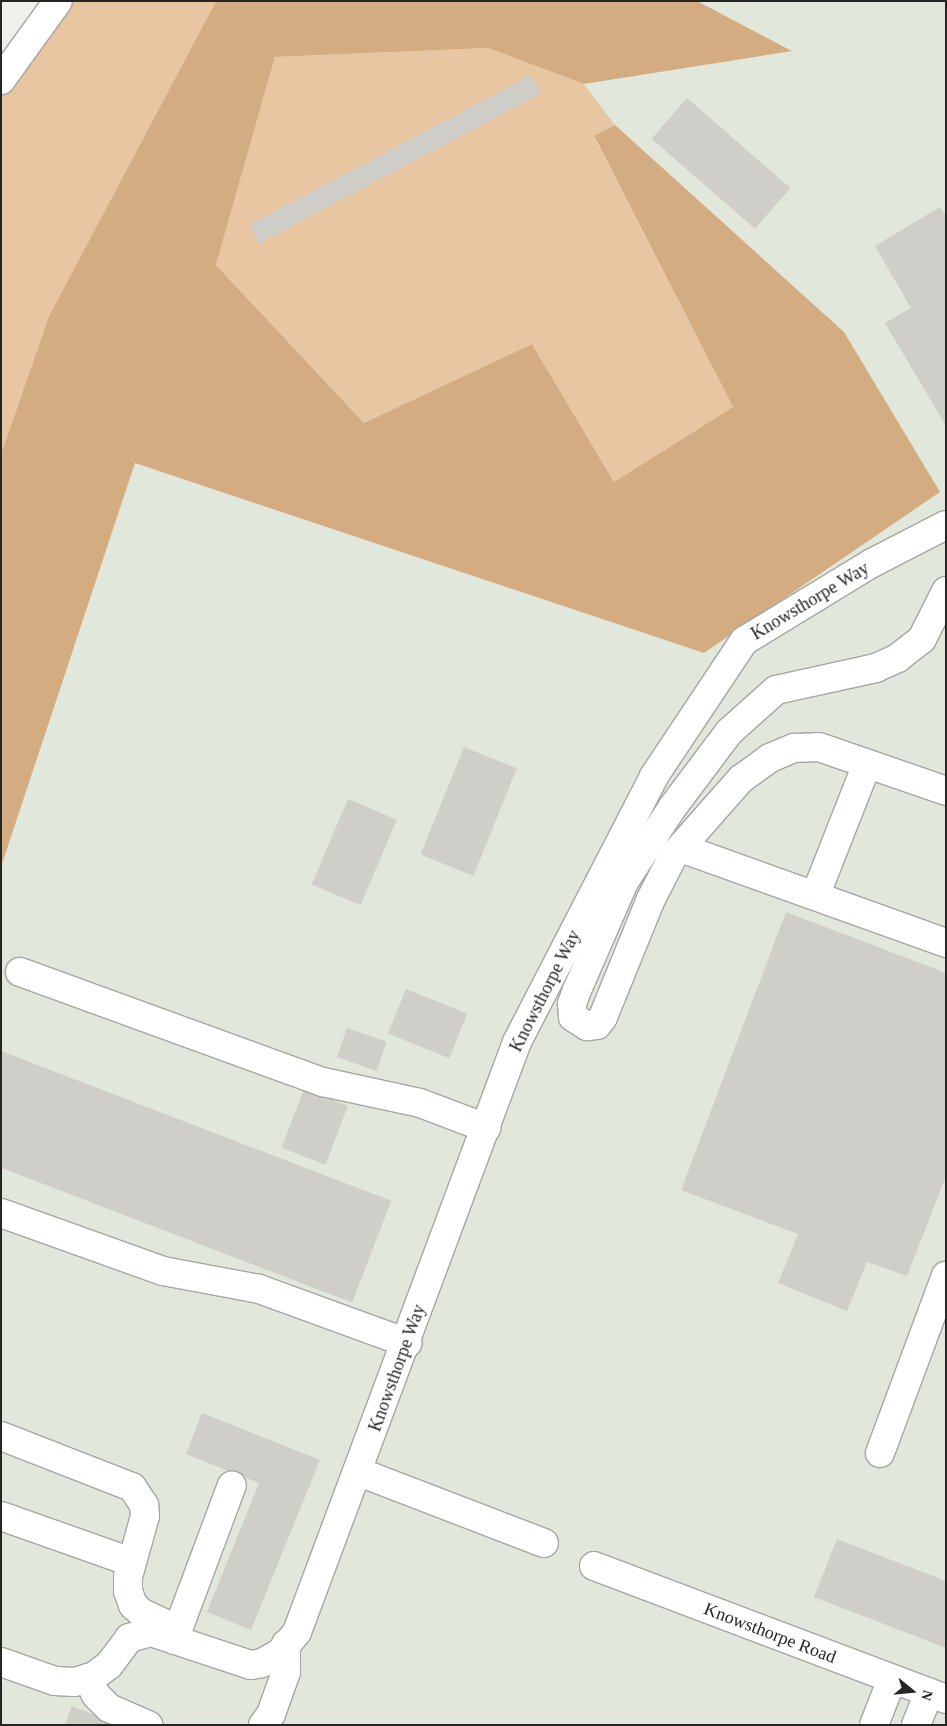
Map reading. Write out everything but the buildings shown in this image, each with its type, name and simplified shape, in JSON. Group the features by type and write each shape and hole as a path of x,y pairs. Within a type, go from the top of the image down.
{"street":[{"path":"1,80 58,1"},
{"name":"Knowsthorpe Way","path":"286,1644 298,1632 359,1472 517,1042 654,776 744,641 872,563 946,525"},
{"path":"946,592 922,639 898,658 876,668 776,690 729,732 672,808 624,882 572,1004 573,1017 578,1023 597,1025 603,1017 651,899 681,848 742,779 770,758 794,748 819,747 946,791"},
{"path":"819,897 819,886 867,764"},
{"path":"681,848 946,943"},
{"path":"20,972 323,1082 420,1103 486,1128"},
{"path":"1,1213 163,1271 259,1289 406,1343"},
{"path":"880,1453 945,1282"},
{"path":"1,1436 132,1487 144,1505 145,1516 128,1577 133,1605 176,1635"},
{"path":"359,1472 544,1543"},
{"path":"176,1635 232,1485"},
{"path":"1,1516 131,1562"},
{"name":"Knowsthorpe Road","path":"594,1566 937,1696"},
{"path":"1,1662 55,1681 74,1682 87,1678 109,1665 129,1638 151,1632 176,1635 244,1652 260,1652 286,1644 286,1672 271,1714 263,1725"},
{"path":"87,1678 96,1695 109,1708 148,1725"},
{"path":"874,1725 892,1679"},
{"path":"916,1725 937,1696"}],"shaded area":[{"path":"70,1 216,1 49,316 1,454 1,96"},
{"path":"216,1 697,1 792,51 584,84 488,48 275,57 216,265 364,423 532,344 614,482 733,407 594,136 615,125 844,332 940,492 704,653 135,463 1,867 1,454 49,316"},
{"path":"697,1 946,1 946,1725 1,1725 1,867 135,462 704,653 940,492 594,137 733,407 614,482 532,344 488,48 585,84 791,50"},
{"path":"488,48 584,84 615,125 594,137 733,407 614,482 532,344 364,423 216,265 275,57"}]}
